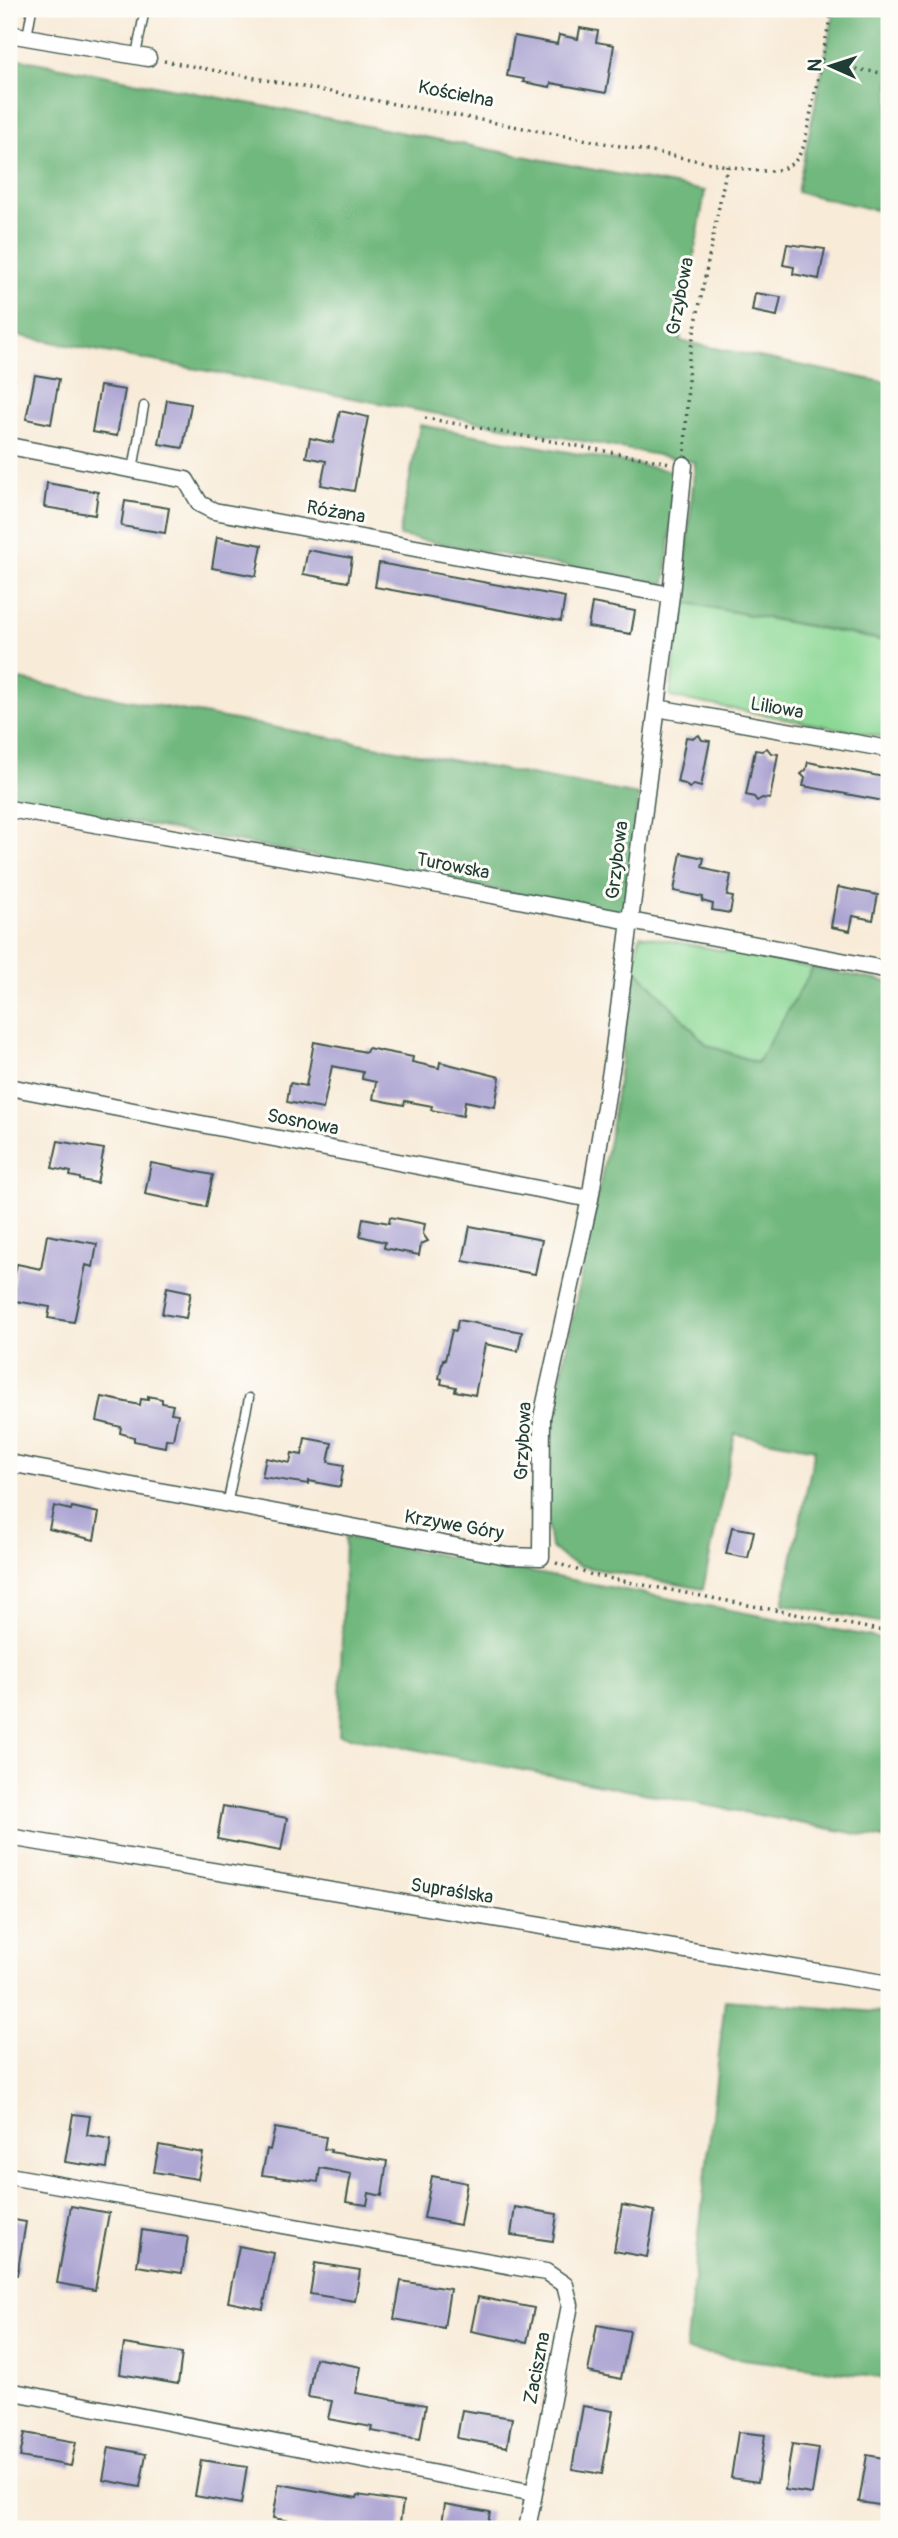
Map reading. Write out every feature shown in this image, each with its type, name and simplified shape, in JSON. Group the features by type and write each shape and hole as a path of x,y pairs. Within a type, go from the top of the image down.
{"street":[{"path":"9,34 142,56"},
{"name":"Różana","path":"9,446 186,480 200,504 214,510 671,595"},
{"name":"Grzybowa","path":"541,1557 542,1417 590,1199 612,1065 671,595 684,465"},
{"name":"Liliowa","path":"657,708 889,750"},
{"name":"Turowska","path":"9,808 393,876 889,970"},
{"name":"Sosnowa","path":"9,1087 590,1199"},
{"name":"Krzywe Góry","path":"9,1463 507,1556 541,1557"},
{"name":"Supraślska","path":"9,1837 889,1984"},
{"name":"Zaciszna","path":"9,2176 546,2272 565,2285 570,2305 527,2529"},
{"path":"9,2392 534,2493"}],"lane":[{"path":"27,37 32,9"},
{"path":"142,56 145,9"},
{"path":"133,470 144,406"},
{"path":"227,1505 249,1398"}],"path":[{"name":"Kościelna","path":"142,56 727,166 764,171 780,170 795,161 804,146 832,9"},
{"path":"821,64 889,74"},
{"name":"Grzybowa","path":"684,465 689,358 727,166"},
{"path":"425,418 684,465"},
{"path":"541,1557 592,1575 889,1632"}],"green space":[{"path":"835,9 889,9 889,213 797,192"},
{"path":"9,57 705,191 680,341 889,383 889,641 682,602 695,462 9,334"},
{"path":"420,425 678,472 665,584 399,536"},
{"path":"682,602 889,642 889,738 670,697"},
{"path":"9,678 639,795 624,914 9,799"},
{"path":"640,935 813,968 758,1063 707,1045 634,967"},
{"path":"634,967 707,1045 757,1063 813,968 889,982 889,1624 783,1604 815,1449 735,1434 703,1589 580,1566 565,1559 551,1547 546,1516 548,1440 611,1130"},
{"path":"345,1537 889,1640 889,1840 339,1735"},
{"path":"725,2000 889,2013 889,2379 686,2351"}],"building":[{"path":"580,28 598,31 596,42 614,45 606,93 551,83 550,87 507,76 514,36 557,44 559,35 578,39"},
{"path":"787,244 825,249 819,279 793,274 794,267 783,265"},
{"path":"755,293 781,297 777,316 752,311"},
{"path":"35,375 59,379 51,424 26,419"},
{"path":"100,386 125,390 117,436 92,432"},
{"path":"167,400 191,404 183,448 159,444"},
{"path":"340,411 368,417 354,491 321,485 326,461 306,457 310,438 333,443"},
{"path":"47,483 98,492 95,515 44,507"},
{"path":"125,501 169,508 165,533 121,526"},
{"path":"217,537 262,545 256,576 212,568"},
{"path":"308,550 352,558 348,582 303,574"},
{"path":"379,563 565,597 561,621 375,587"},
{"path":"592,603 635,611 631,634 588,627"},
{"path":"699,735 702,740 710,741 701,787 694,785 689,788 677,782 686,737 694,738"},
{"path":"767,748 771,753 778,754 770,799 762,798 757,801 746,795 755,750 762,751"},
{"path":"808,762 889,778 889,802 803,786 805,778 801,774 806,770"},
{"path":"681,853 704,858 702,867 731,875 727,896 733,897 730,913 712,910 713,904 702,901 703,897 674,891"},
{"path":"838,887 878,895 873,920 853,916 850,931 831,927"},
{"path":"314,1042 366,1052 368,1048 413,1057 412,1062 439,1068 440,1062 500,1077 495,1107 465,1101 463,1116 431,1110 432,1106 405,1101 404,1105 373,1099 376,1082 362,1079 363,1072 332,1066 323,1109 287,1102 290,1083 306,1086"},
{"path":"58,1141 104,1149 97,1183 80,1180 70,1176 71,1172 52,1168"},
{"path":"151,1163 213,1175 206,1207 145,1194"},
{"path":"390,1217 425,1224 423,1234 428,1241 421,1244 419,1255 384,1248 385,1242 360,1236 363,1218 389,1223"},
{"path":"470,1226 542,1240 535,1274 463,1261"},
{"path":"47,1235 97,1244 93,1267 86,1265 74,1322 48,1318 50,1307 10,1300 17,1264 41,1269"},
{"path":"167,1287 191,1292 186,1318 162,1314"},
{"path":"458,1320 522,1332 518,1351 485,1344 475,1395 455,1391 456,1387 441,1384 442,1379 439,1378 452,1330 456,1331"},
{"path":"148,1396 173,1405 171,1413 178,1414 173,1440 166,1439 165,1447 134,1441 134,1437 120,1433 121,1427 97,1421 102,1397 140,1405 141,1399 148,1400"},
{"path":"305,1438 332,1443 328,1462 344,1465 340,1487 262,1477 266,1458 290,1463 292,1453 302,1455"},
{"path":"54,1506 99,1513 94,1540 49,1529"},
{"path":"732,1527 754,1531 748,1558 726,1554"},
{"path":"223,1806 287,1818 281,1851 217,1839"},
{"path":"73,2114 90,2116 87,2135 111,2139 107,2168 65,2162"},
{"path":"275,2128 326,2137 324,2149 331,2150 330,2152 387,2161 382,2196 369,2193 367,2205 346,2202 351,2174 320,2168 318,2182 262,2175 267,2149 270,2150"},
{"path":"159,2145 203,2153 198,2179 154,2172"},
{"path":"432,2176 467,2183 460,2225 424,2218"},
{"path":"622,2205 655,2211 647,2257 614,2251"},
{"path":"71,2206 109,2213 95,2290 57,2283"},
{"path":"515,2207 557,2214 553,2241 511,2235"},
{"path":"9,2219 26,2222 17,2275 9,2274"},
{"path":"142,2230 188,2237 182,2273 137,2266"},
{"path":"239,2246 274,2253 263,2309 228,2302"},
{"path":"315,2263 360,2270 355,2301 310,2294"},
{"path":"401,2281 450,2289 444,2328 394,2319"},
{"path":"478,2297 534,2308 527,2342 471,2331"},
{"path":"597,2325 630,2331 621,2379 588,2372"},
{"path":"124,2344 182,2353 178,2384 120,2374"},
{"path":"315,2358 361,2367 356,2393 426,2405 420,2439 371,2431 372,2427 328,2419 332,2401 308,2397"},
{"path":"583,2406 613,2411 602,2474 572,2469"},
{"path":"462,2410 512,2418 507,2447 457,2438"},
{"path":"738,2432 765,2435 758,2482 731,2478"},
{"path":"25,2433 76,2442 71,2466 20,2457"},
{"path":"792,2444 819,2448 812,2494 785,2490"},
{"path":"109,2447 146,2454 140,2487 103,2480"},
{"path":"867,2455 889,2459 886,2506 859,2502"},
{"path":"201,2460 247,2467 241,2504 195,2496"},
{"path":"279,2484 357,2498 358,2495 403,2502 399,2529 335,2529 273,2518"},
{"path":"445,2504 490,2512 487,2529 441,2529"}]}
